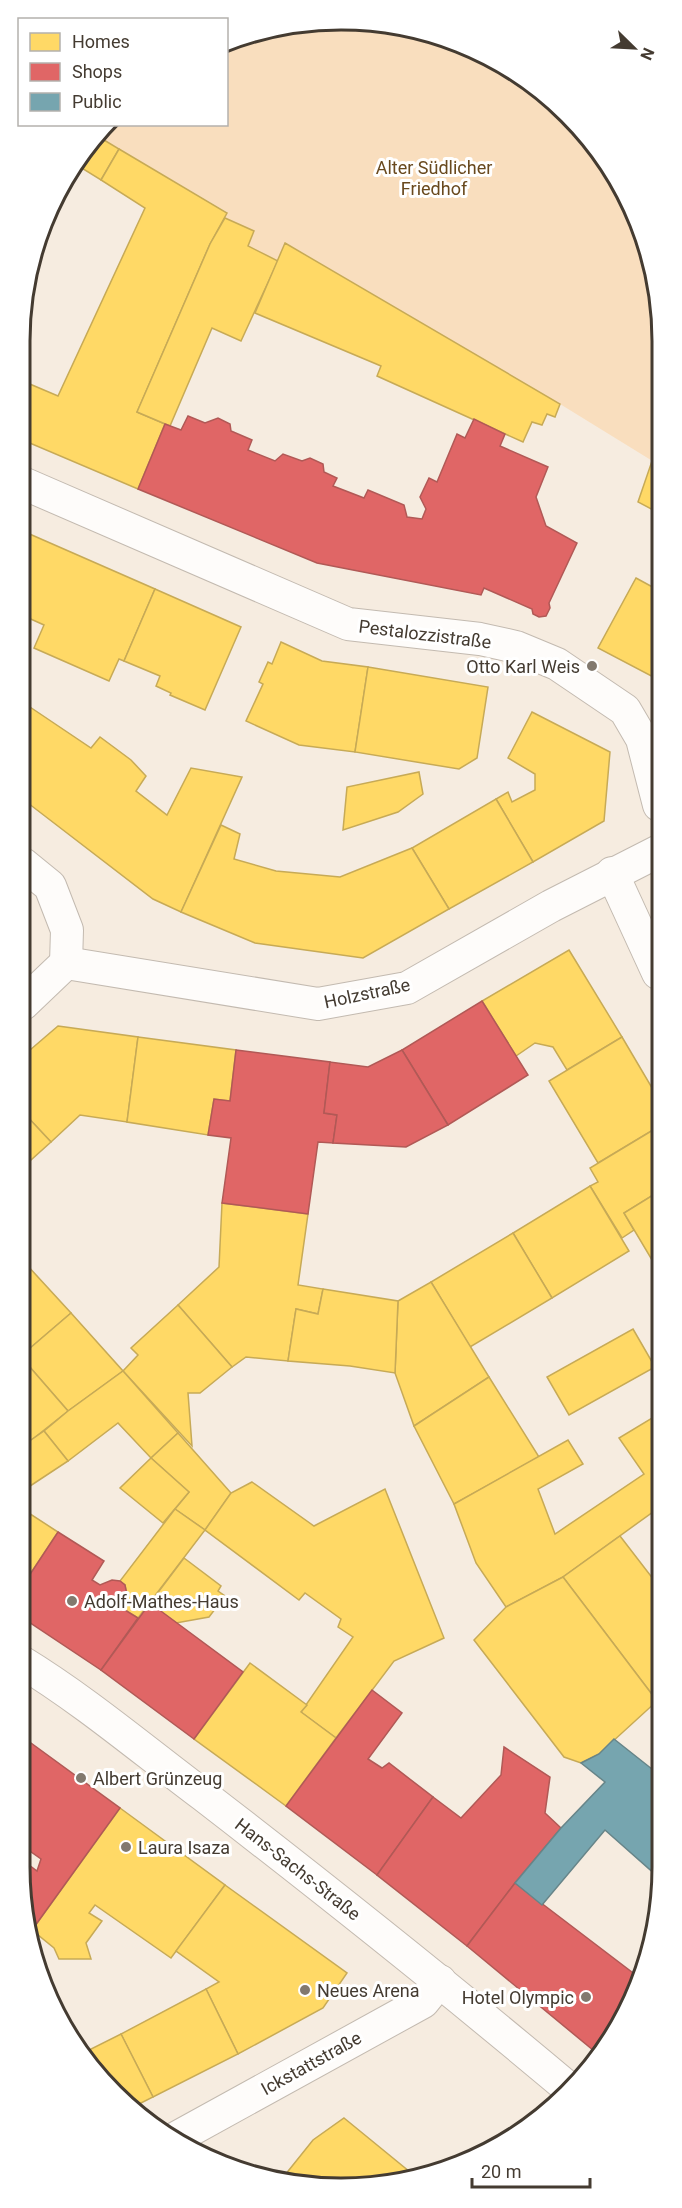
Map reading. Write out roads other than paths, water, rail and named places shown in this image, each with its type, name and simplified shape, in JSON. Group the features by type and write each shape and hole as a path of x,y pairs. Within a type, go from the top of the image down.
{"street":[{"name":"Pestalozzistraße","path":"30,486 348,624 480,639 516,647 557,664 625,710 642,739 652,778"},
{"name":"Holzstraße","path":"66,963 318,1004 407,988 612,873 652,854"},
{"path":"30,870 50,886 67,930 66,963 30,998"},
{"path":"612,873 652,960"},
{"name":"Hans-Sachs-Straße","path":"30,1668 140,1748 299,1869 440,1981 564,2084"},
{"name":"Ickstattstraße","path":"182,2134 423,2002 440,1981"}],"place":[{"name":"Otto Karl Weis","path":"592,666"},
{"name":"Adolf-Mathes-Haus","path":"72,1601"},
{"name":"Albert Grünzeug","path":"81,1778"},
{"name":"Laura Isaza","path":"126,1847"},
{"name":"Neues Arena","path":"305,1990"},
{"name":"Hotel Olympic","path":"586,1997"}],"park label":[{"name":"Alter Südlicher Friedhof","path":"434,177"}]}
